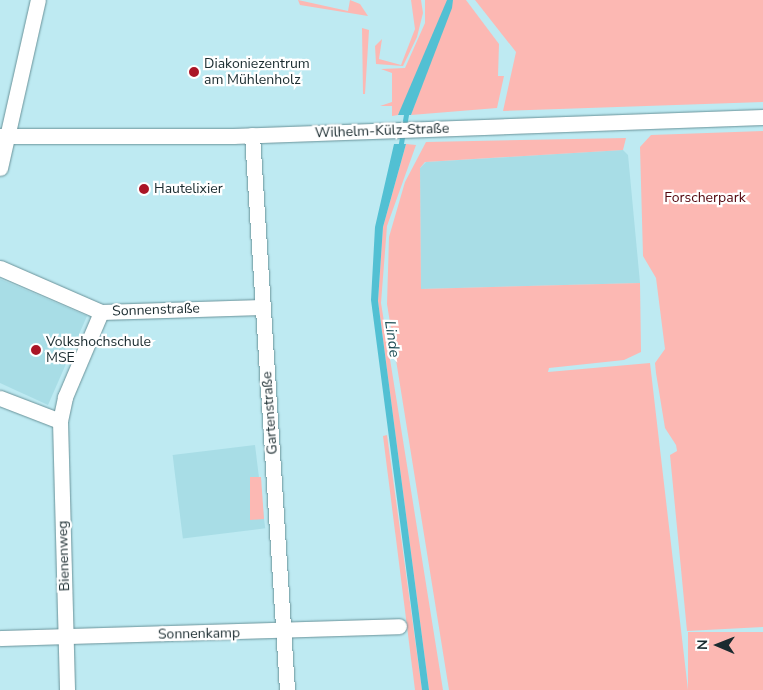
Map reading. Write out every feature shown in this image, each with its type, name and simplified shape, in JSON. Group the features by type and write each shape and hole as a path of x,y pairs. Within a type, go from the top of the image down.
{"street":[{"path":"0,168 5,136 38,0"},
{"name":"Wilhelm-Külz-Straße","path":"5,136 252,136 763,117"},
{"name":"Gartenstraße","path":"252,136 262,307 286,632 287,690"},
{"name":"Sonnenstraße","path":"0,268 101,312 262,307"},
{"name":"Bienenweg","path":"67,690 60,421 65,396 101,312"},
{"path":"0,398 60,421"},
{"name":"Sonnenkamp","path":"0,638 286,632 399,626"}],"shaded area":[{"path":"623,150 628,155 640,283 421,289 420,168 426,162"},
{"name":"Volkshochschule MSE","path":"0,279 87,316 48,405 0,383"},
{"path":"255,445 265,528 183,538 173,455"}],"green space":[{"path":"298,0 348,11 350,0 360,4 368,16 300,5"},
{"path":"411,0 421,0 423,13 417,37 403,66 376,64 375,46 382,39 379,59 401,65 415,29"},
{"path":"425,0 447,0 411,93 398,115 392,116 392,106 380,106 392,102 392,73 381,69 405,68 425,23"},
{"path":"453,0 466,0 499,44 498,76 504,76 497,108 411,115"},
{"path":"475,0 763,0 763,102 503,111 516,52"},
{"path":"362,28 369,30 365,94 363,94"},
{"name":"Forscherpark","path":"763,131 763,627 687,631 670,455 677,451 676,445 665,428 656,373 655,363 665,349 656,278 643,256 640,147 651,135"},
{"path":"626,138 623,150 425,162 420,168 421,289 640,283 641,352 624,360 549,368 548,372 650,363 688,690 449,690 387,304 389,237 405,182 426,142"},
{"path":"406,144 416,145 387,226 381,303 443,690 429,690 378,301 383,227"},
{"path":"387,435 422,690 415,690 383,436"},
{"path":"250,477 261,477 264,519 250,520"},
{"path":"688,632 763,632 763,690 688,690"}],"water":[{"path":"447,0 453,0 452,8 411,115 398,115"},
{"path":"394,144 406,144 383,227 378,301 429,690 422,690 371,300 375,227"}],"waterway":[{"name":"Linde","path":"400,149 407,110"}],"place":[{"name":"Diakoniezentrum am Mühlenholz","path":"194,72"},
{"name":"Hautelixier","path":"144,189"},
{"name":"Volkshochschule MSE","path":"36,350"}]}
